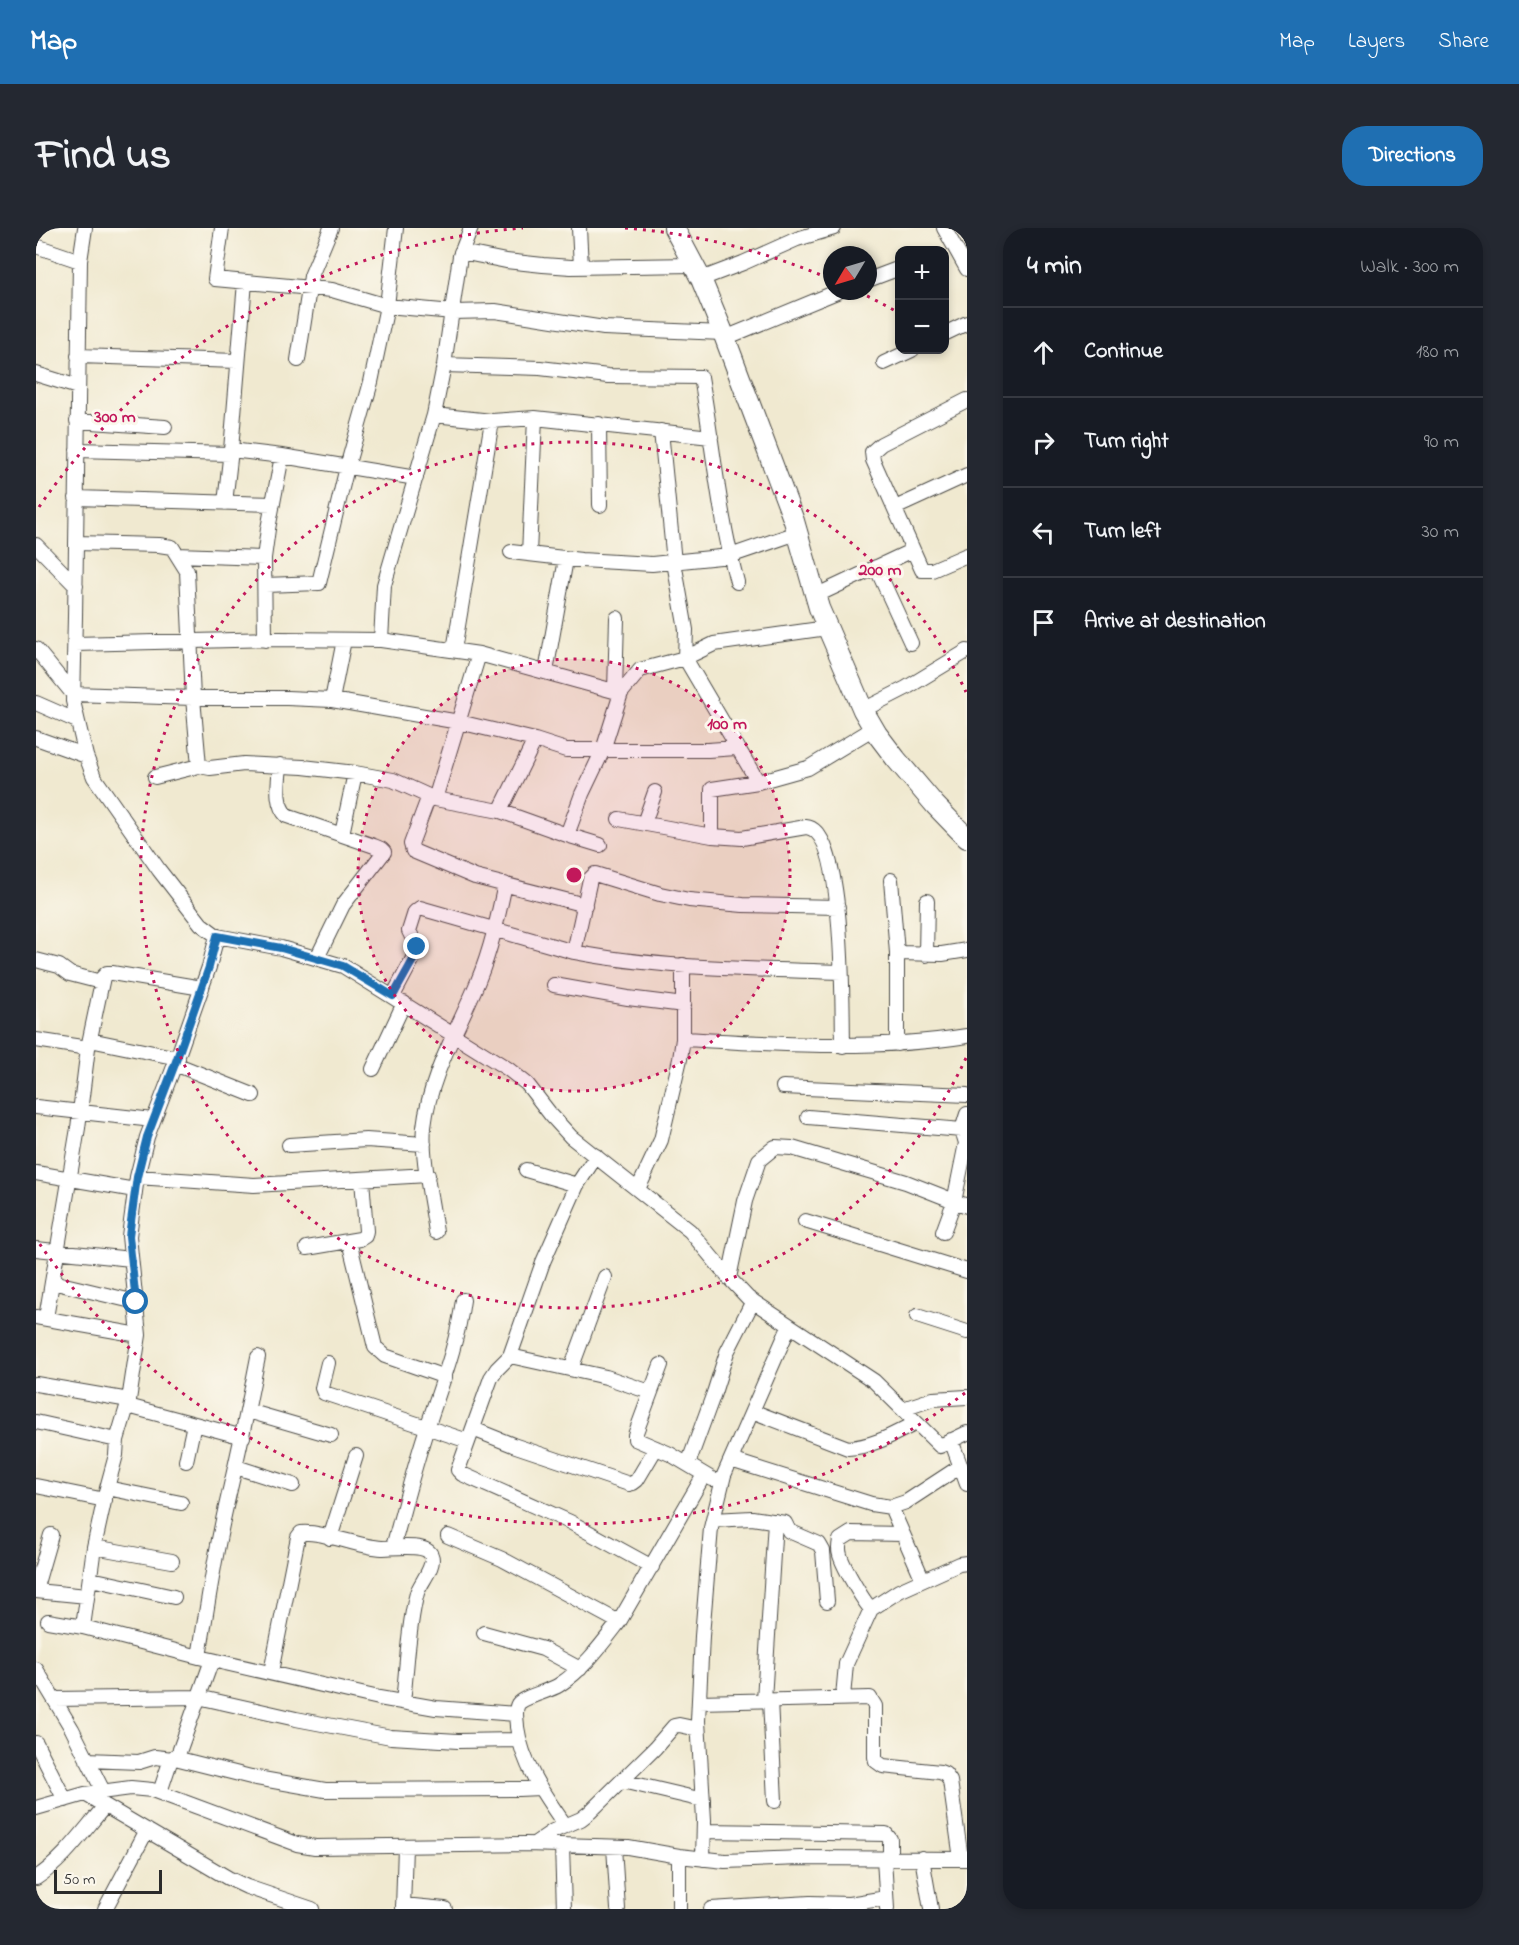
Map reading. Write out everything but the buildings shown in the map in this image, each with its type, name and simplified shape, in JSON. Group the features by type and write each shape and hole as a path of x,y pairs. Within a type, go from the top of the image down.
{"street":[{"path":"85,228 80,261 73,694 77,721 94,777 159,870 201,924 217,936 281,948 343,966 508,1069 527,1084 571,1137 690,1232 729,1278 753,1301 789,1327 874,1381 940,1446 967,1433"},
{"path":"222,228 215,279 332,290 387,306 453,312 495,311 603,328 724,335 823,297"},
{"path":"298,360 311,276 331,228"},
{"path":"265,585 319,583 347,467 371,382 387,306 396,228"},
{"path":"381,640 384,585 434,415 453,312 461,252 471,228"},
{"path":"579,228 581,267"},
{"path":"674,228 697,272 724,335 797,533 815,596 863,710 896,759 967,838"},
{"path":"461,252 506,261 543,265 697,272 743,263 797,239 834,228"},
{"path":"945,228 947,246"},
{"path":"36,246 80,261"},
{"path":"949,249 967,269"},
{"path":"877,277 895,270"},
{"path":"225,503 245,282"},
{"path":"949,332 967,323"},
{"path":"884,363 903,354"},
{"path":"78,356 238,361"},
{"path":"444,365 540,368 608,376 701,377 718,489 737,582"},
{"path":"36,374 78,387"},
{"path":"967,400 873,449 872,455 920,568 926,572 967,555"},
{"path":"434,415 492,421 535,418 711,437"},
{"path":"529,554 535,418"},
{"path":"77,421 165,427"},
{"path":"454,650 492,421"},
{"path":"599,424 600,505"},
{"path":"661,431 674,562 686,630 686,658 736,748 758,782"},
{"path":"77,450 231,452 282,456 416,478"},
{"path":"265,640 264,558 282,456"},
{"path":"895,508 967,475"},
{"path":"76,498 273,504"},
{"path":"511,552 566,559 652,564 730,556 797,533"},
{"path":"76,543 172,547 187,571 193,698 199,766"},
{"path":"36,545 76,586"},
{"path":"815,596 913,550"},
{"path":"177,555 264,558"},
{"path":"546,672 566,559"},
{"path":"876,567 910,643"},
{"path":"567,835 582,794 603,750 618,692 617,618"},
{"path":"618,692 640,670 686,658 714,644 827,628"},
{"path":"332,700 344,640"},
{"path":"75,644 381,640 478,654 618,692"},
{"path":"36,649 73,694 332,700 459,722 535,740 566,750 736,748"},
{"path":"863,710 906,688 967,651"},
{"path":"478,654 459,722 432,798 411,843 412,849 452,869 475,877 585,905"},
{"path":"36,703 77,721"},
{"path":"712,836 712,789 758,782 808,768 874,728"},
{"path":"36,738 86,756"},
{"path":"500,811 535,740"},
{"path":"155,777 199,766 210,768 244,764 280,765 356,773 393,780 432,798 500,811 600,845"},
{"path":"280,765 279,799 283,812 294,820 342,834 381,849 384,854 343,905 317,958"},
{"path":"342,834 356,773"},
{"path":"644,823 655,792"},
{"path":"619,819 712,836 755,837 806,826 813,828 829,860 836,886 843,1046"},
{"path":"574,952 591,877 598,874 660,894 688,900 743,905 838,907"},
{"path":"891,880 897,953 897,1044"},
{"path":"436,1232 424,1144 424,1128 432,1090 453,1034 478,982 495,930 505,884"},
{"path":"927,902 927,955"},
{"path":"373,1069 418,949 409,931 414,912 418,908 599,957 729,969 841,972"},
{"path":"83,1627 94,1547 116,1455 117,1440 128,1403 139,1335 129,1236 136,1184 147,1137 202,988 217,936"},
{"path":"897,953 927,955 967,950"},
{"path":"36,960 59,966 70,974 101,982"},
{"path":"638,1189 661,1140 684,1039 683,965"},
{"path":"139,1335 41,1317 52,1282 70,1180 89,1044 104,975 112,973 202,988"},
{"path":"554,985 684,1005"},
{"path":"684,1039 843,1046 897,1044 967,1036"},
{"path":"36,1040 89,1044 176,1061 253,1095"},
{"path":"783,1087 967,1095"},
{"path":"36,1107 153,1120"},
{"path":"943,1232 960,1204 967,1114"},
{"path":"808,1117 965,1139"},
{"path":"290,1145 366,1140 424,1144"},
{"path":"729,1278 745,1201 759,1160 775,1147 792,1148 906,1182 960,1204"},
{"path":"596,1156 577,1185 543,1262 510,1356 490,1378 458,1470 462,1474 570,1522 652,1567"},
{"path":"526,1170 577,1185"},
{"path":"36,1173 70,1180 136,1184 254,1185 428,1175"},
{"path":"307,1248 360,1239 366,1234 362,1179"},
{"path":"806,1221 967,1271"},
{"path":"349,1241 375,1347 385,1356 445,1377"},
{"path":"36,1249 131,1259"},
{"path":"571,1369 605,1277"},
{"path":"52,1282 136,1302"},
{"path":"393,1547 427,1428 445,1377 459,1327 463,1300"},
{"path":"688,1464 727,1352 753,1301"},
{"path":"917,1316 967,1332"},
{"path":"703,1859 703,1800 698,1729 702,1636 713,1520 730,1460 789,1327"},
{"path":"510,1356 617,1380 650,1392"},
{"path":"160,1792 198,1697 205,1658 214,1567 258,1357"},
{"path":"328,1363 322,1388 324,1393 427,1428 513,1445 629,1484 637,1480 656,1448"},
{"path":"661,1365 635,1437 638,1441 688,1464 722,1484"},
{"path":"36,1384 128,1403 243,1437"},
{"path":"903,1409 933,1399 967,1397"},
{"path":"248,1411 331,1435"},
{"path":"752,1411 848,1448 877,1442 916,1423"},
{"path":"36,1422 117,1440"},
{"path":"186,1461 194,1424"},
{"path":"951,1440 967,1484"},
{"path":"330,1538 356,1456"},
{"path":"730,1460 871,1504 891,1507 906,1503 961,1466"},
{"path":"236,1467 293,1485"},
{"path":"565,1825 540,1788 525,1758 519,1740 516,1714 518,1705 560,1684 580,1669 619,1622 705,1475"},
{"path":"36,1486 181,1503"},
{"path":"891,1507 923,1580"},
{"path":"713,1520 752,1518 775,1521 786,1524 789,1531 821,1546 827,1601"},
{"path":"775,1521 767,1700 775,1801"},
{"path":"271,1672 298,1537 303,1532 380,1548 409,1547 427,1551 432,1556 427,1576 416,1594 403,1702"},
{"path":"871,1609 843,1562 839,1548 840,1540 852,1533 903,1534"},
{"path":"51,1535 36,1589 87,1596"},
{"path":"448,1536 502,1559 619,1622"},
{"path":"94,1547 172,1561"},
{"path":"843,1697 846,1664 871,1609 899,1591 959,1564 967,1563"},
{"path":"91,1579 174,1598"},
{"path":"48,1621 83,1627 205,1658 403,1702 436,1708 516,1714"},
{"path":"484,1633 543,1649 580,1669"},
{"path":"36,1669 55,1699 103,1791"},
{"path":"55,1699 198,1697 391,1737 458,1741 519,1740"},
{"path":"36,1808 85,1794 131,1788 160,1792 297,1844 315,1847 534,1844 628,1847 725,1861 964,1859 948,1777 940,1773 878,1764 875,1757 874,1702 868,1697 699,1702"},
{"path":"534,1844 590,1812 674,1726 698,1729"},
{"path":"36,1743 65,1800"},
{"path":"87,1760 139,1762 155,1757 174,1759 251,1777 325,1790 540,1788"},
{"path":"622,1781 703,1800"},
{"path":"85,1794 228,1878 278,1904 312,1909"},
{"path":"36,1878 60,1858 105,1806"},
{"path":"105,1909 147,1830"},
{"path":"704,1831 886,1834 890,1839 887,1858 886,1904 810,1903 711,1909"},
{"path":"405,1846 403,1907 445,1909"},
{"path":"562,1846 564,1909"},
{"path":"614,1847 618,1909"},
{"path":"679,1856 679,1909"},
{"path":"922,1858 931,1909"}],"route":[{"path":"136,1302 129,1236 137,1177 147,1137 209,967 217,936 281,948 343,966 393,996 417,953 417,947"}]}
